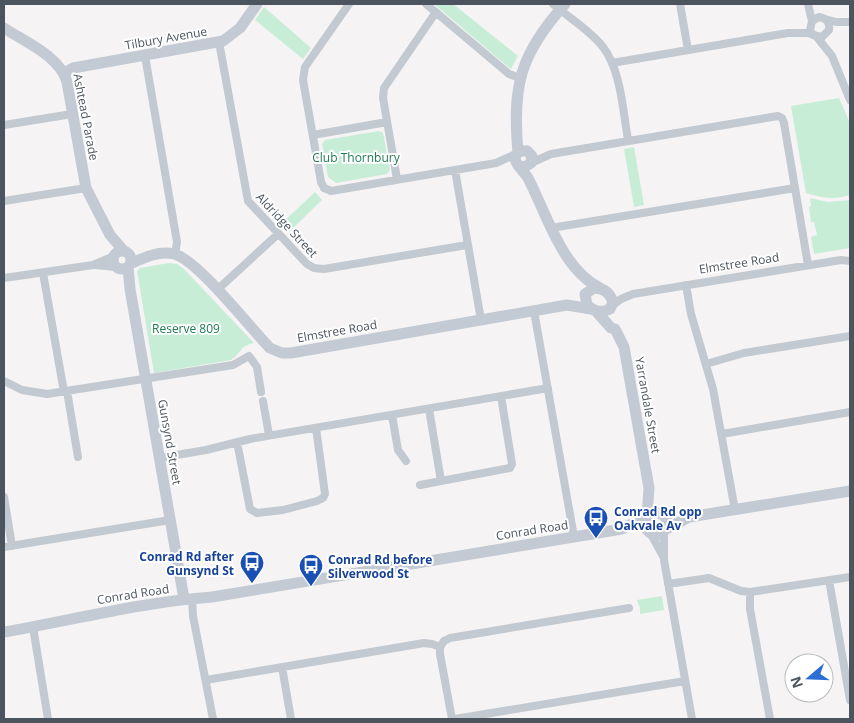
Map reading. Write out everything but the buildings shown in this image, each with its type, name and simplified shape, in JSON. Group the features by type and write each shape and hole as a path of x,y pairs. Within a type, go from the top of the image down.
{"street":[{"name":"Tilbury Avenue","path":"64,73 74,68 219,42 236,32 257,4"},
{"path":"349,4 304,70 303,80 321,182 322,186 327,190 397,180 773,116 780,117 784,123 808,265"},
{"path":"426,4 509,74 520,78"},
{"path":"680,4 688,50"},
{"path":"810,4 829,24 828,32 832,56 850,100"},
{"path":"810,4 810,30 832,56"},
{"path":"578,272 612,297 612,306 606,311 593,310 587,305 584,288 578,272 551,228 534,190 517,128 516,108 520,78 532,47 559,6 600,43 612,63 616,74 628,140"},
{"path":"397,180 383,93 386,84 436,12"},
{"path":"612,63 788,33 816,18 824,18 836,22 850,22"},
{"path":"788,33 822,37 828,32 850,22"},
{"name":"Ashtead Parade","path":"4,28 51,58 64,73 86,188 122,260"},
{"name":"Aldridge Street","path":"219,42 247,198 251,205 307,264 320,269 467,245"},
{"path":"4,278 161,254 175,254 177,242 145,56"},
{"path":"4,125 72,114"},
{"path":"313,135 387,122"},
{"path":"455,170 481,320"},
{"path":"4,201 86,188"},
{"path":"551,228 795,188"},
{"path":"217,290 278,234"},
{"name":"Elmstree Road","path":"175,254 192,264 270,348 282,353 567,305 585,295"},
{"name":"Gunsynd Street","path":"122,260 130,289 170,520 188,599"},
{"name":"Elmstree Road","path":"602,289 615,294 633,294 808,265 842,260 850,262"},
{"path":"43,273 78,457"},
{"path":"686,285 713,389 735,510"},
{"path":"585,295 589,290 602,289"},
{"name":"Elmstree Road","path":"612,306 621,299 633,294"},
{"name":"Elmstree Road","path":"567,305 593,310"},
{"name":"Yarrandale Street","path":"612,306 615,329 622,342 625,354 649,488 646,517"},
{"name":"Yarrandale Street","path":"593,310 611,328 615,329"},
{"path":"534,311 574,537"},
{"path":"706,364 744,353 850,336"},
{"path":"4,381 22,390 34,393 66,392 233,364 249,356 257,367 269,436"},
{"path":"159,458 198,452 269,436 548,388"},
{"path":"420,485 508,469 512,466 500,396"},
{"path":"429,408 441,481"},
{"path":"722,434 850,412"},
{"path":"392,415 398,450 406,461"},
{"path":"237,442 250,509 257,513 283,510 317,501 323,498 325,494 316,428"},
{"name":"Yarrandale Street","path":"649,488 663,514"},
{"path":"650,533 658,535 689,518 850,491"},
{"path":"4,497 8,547 170,520"},
{"path":"664,556 645,525 646,517 654,512 689,518"},
{"path":"663,514 667,521 664,556 692,719"},
{"name":"Conrad Road","path":"4,632 78,617 188,599 212,597 622,529 646,517"},
{"name":"Conrad Road","path":"622,529 650,533"},
{"path":"668,584 709,578 750,592 850,577"},
{"path":"829,580 847,660 850,700"},
{"path":"750,592 750,609 770,719"},
{"path":"188,599 214,719"},
{"path":"629,608 450,638 444,641 440,647 440,654 453,719 685,681"},
{"path":"33,627 48,719"},
{"path":"206,680 424,643 440,647"},
{"path":"282,667 292,719"}],"green space":[{"path":"434,4 453,4 518,56 511,69"},
{"path":"264,7 311,48 303,59 255,20"},
{"path":"839,98 850,123 850,195 828,198 806,193 791,106"},
{"name":"Club Thornbury","path":"379,131 383,133 390,170 387,174 336,183 328,177 322,144 325,140"},
{"path":"634,147 644,205 634,207 624,149"},
{"path":"315,192 322,200 288,233 280,225"},
{"path":"810,198 828,202 850,200 850,248 814,254 811,237 817,235 814,222 811,222"},
{"name":"Reserve 809","path":"169,263 177,264 184,269 254,343 245,346 231,360 154,373 137,271 140,268"},
{"path":"662,596 664,610 640,614 637,600"}],"place":[{"name":"Conrad Rd opp Oakvale Av","path":"596,539"},
{"name":"Conrad Rd after Gunsynd St","path":"252,584"},
{"name":"Conrad Rd before Silverwood St","path":"311,587"}]}
